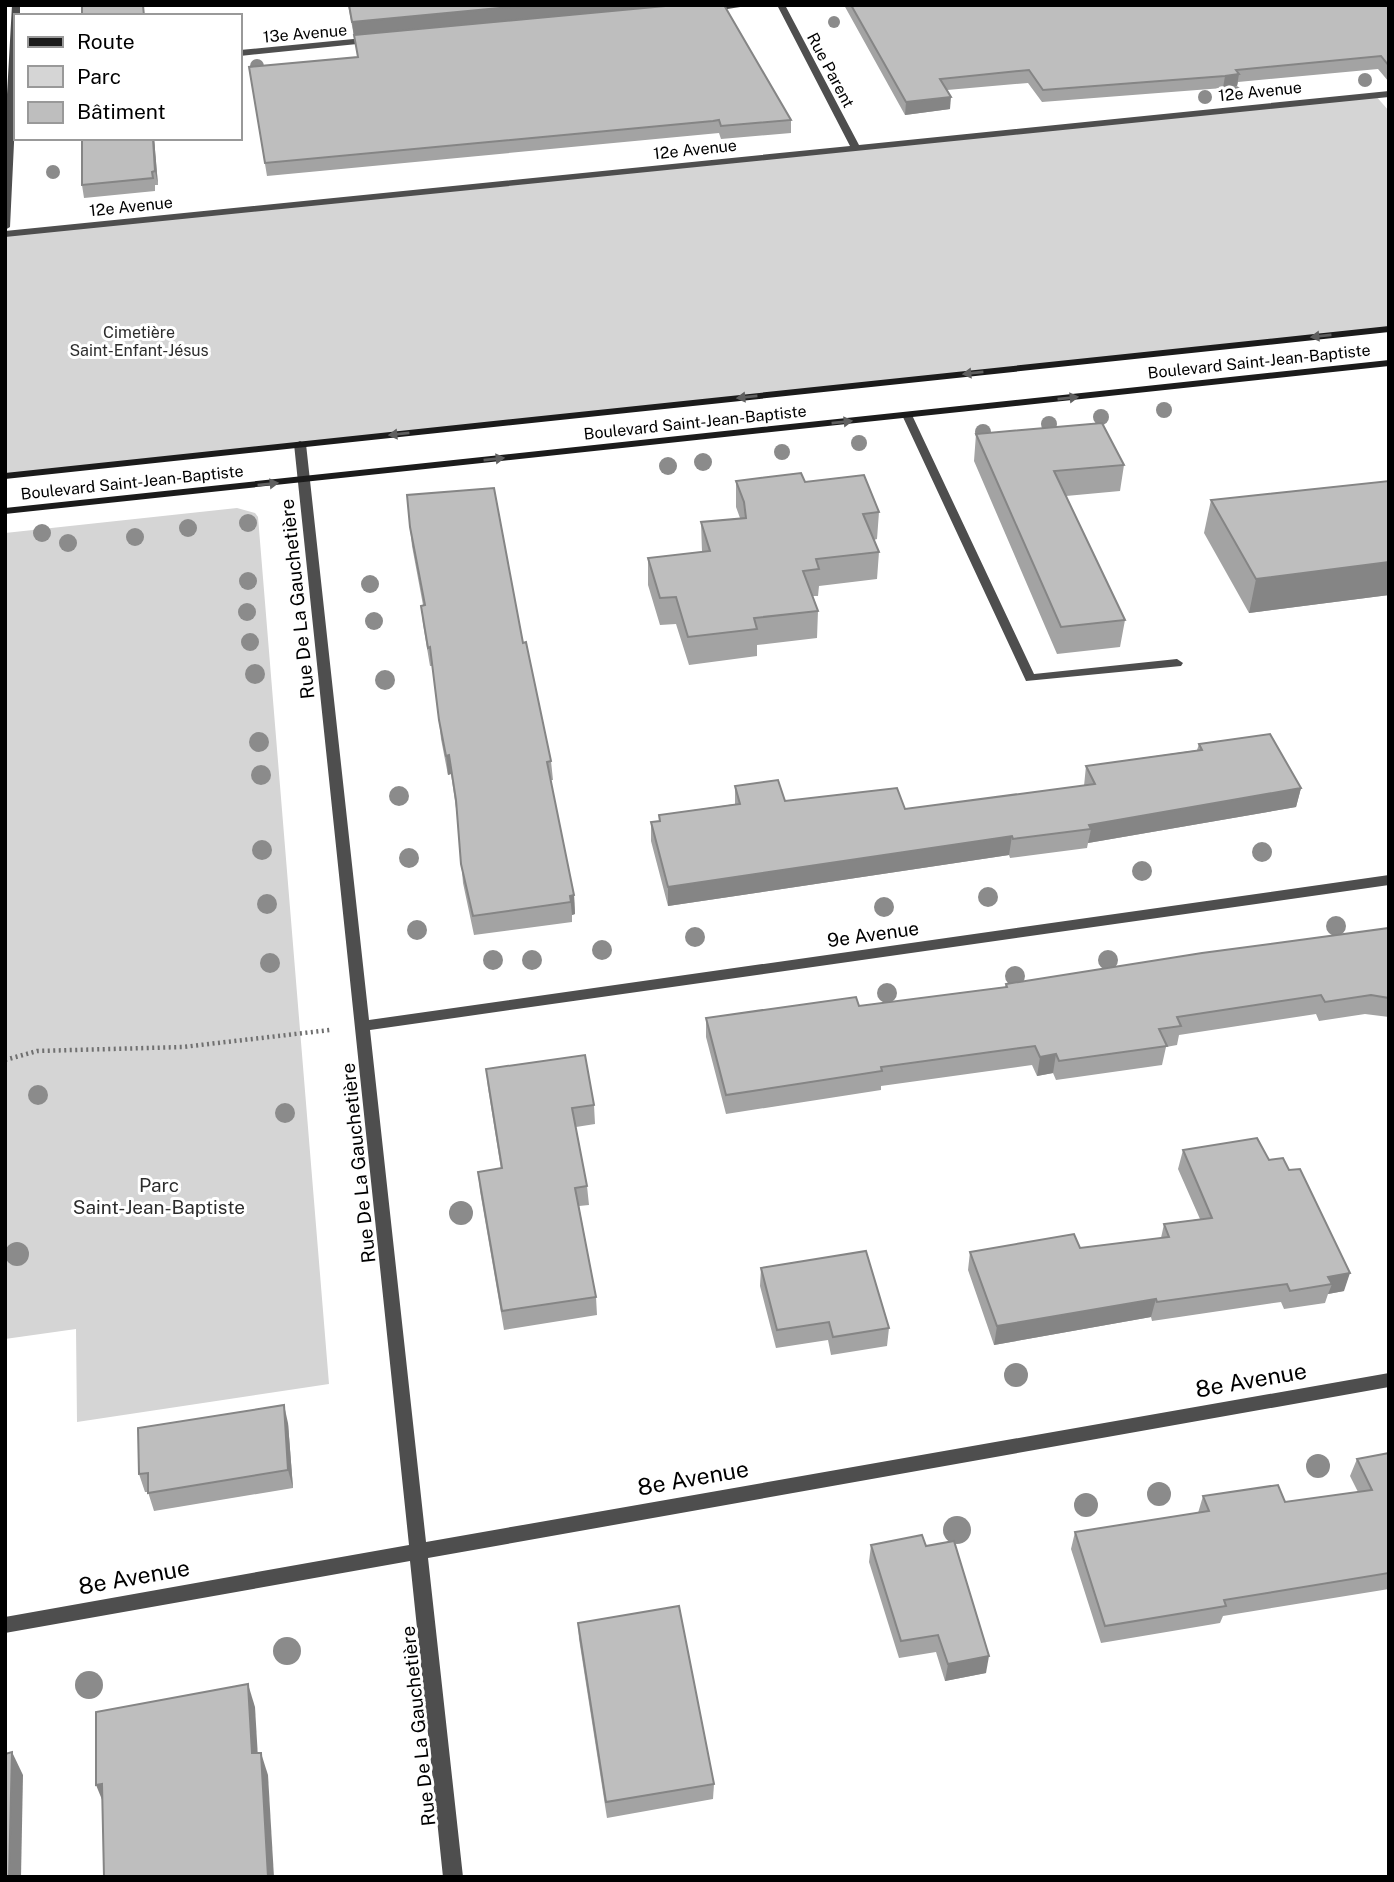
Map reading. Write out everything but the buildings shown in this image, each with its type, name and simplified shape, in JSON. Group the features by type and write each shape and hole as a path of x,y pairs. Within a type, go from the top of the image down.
{"main road":[{"name":"Boulevard Saint-Jean-Baptiste","path":"5,476 1389,329"},
{"name":"Boulevard Saint-Jean-Baptiste","path":"5,511 1389,363"}],"street":[{"path":"698,10 749,5"},
{"name":"Rue Parent","path":"781,5 856,148"},
{"path":"5,227 14,33"},
{"name":"13e Avenue","path":"242,53 379,40"},
{"name":"12e Avenue","path":"5,234 1389,94"},
{"path":"907,415 1030,678 1177,663"},
{"name":"Rue De La Gauchetière","path":"300,444 453,1877"},
{"name":"9e Avenue","path":"362,1026 1389,880"},
{"name":"8e Avenue","path":"5,1625 1389,1380"}],"path":[{"path":"5,1060 37,1051 183,1047 362,1026"}],"green space":[{"name":"Cimetière Saint-Enfant-Jésus","path":"1375,95 1389,111 1389,329 5,476 5,234"},
{"name":"Parc Saint-Jean-Baptiste","path":"237,508 255,513 258,517 329,1384 77,1422 76,1329 5,1339 5,533"}]}
